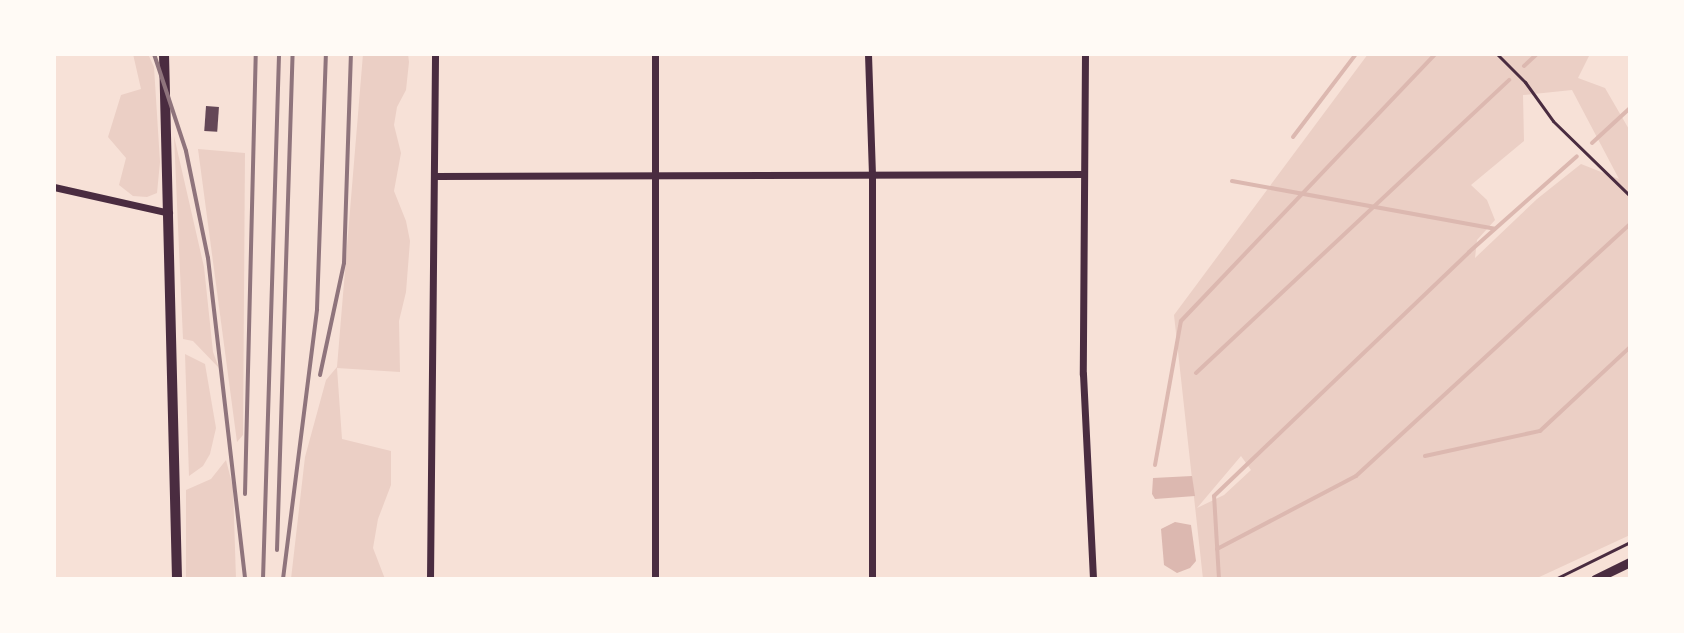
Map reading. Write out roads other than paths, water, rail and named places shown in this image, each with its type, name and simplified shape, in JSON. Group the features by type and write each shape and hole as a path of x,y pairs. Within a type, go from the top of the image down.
{"main road":[{"path":"164,54 177,579"}],"street":[{"path":"430,579 435,54"},
{"path":"655,54 655,579"},
{"path":"868,54 872,174 872,579"},
{"path":"1085,54 1083,374 1093,579"},
{"path":"436,176 1084,174"},
{"path":"54,187 170,213"},
{"path":"1595,579 1630,562"}],"waterway":[{"path":"1293,137 1356,54"},
{"path":"1155,465 1181,321 1435,54"},
{"path":"1524,66 1537,54"},
{"path":"1196,373 1509,80"},
{"path":"1592,143 1630,108"},
{"path":"1219,579 1214,496 1469,252 1577,156"},
{"path":"1232,181 1495,229"},
{"path":"1217,549 1356,476 1630,224"},
{"path":"1425,456 1540,431 1630,347"}],"railway":[{"path":"154,54 186,151 208,258 245,579"},
{"path":"245,494 256,54"},
{"path":"263,579 279,54"},
{"path":"277,550 293,54"},
{"path":"283,579 317,309 326,54"},
{"path":"320,375 344,263 351,54"}]}
